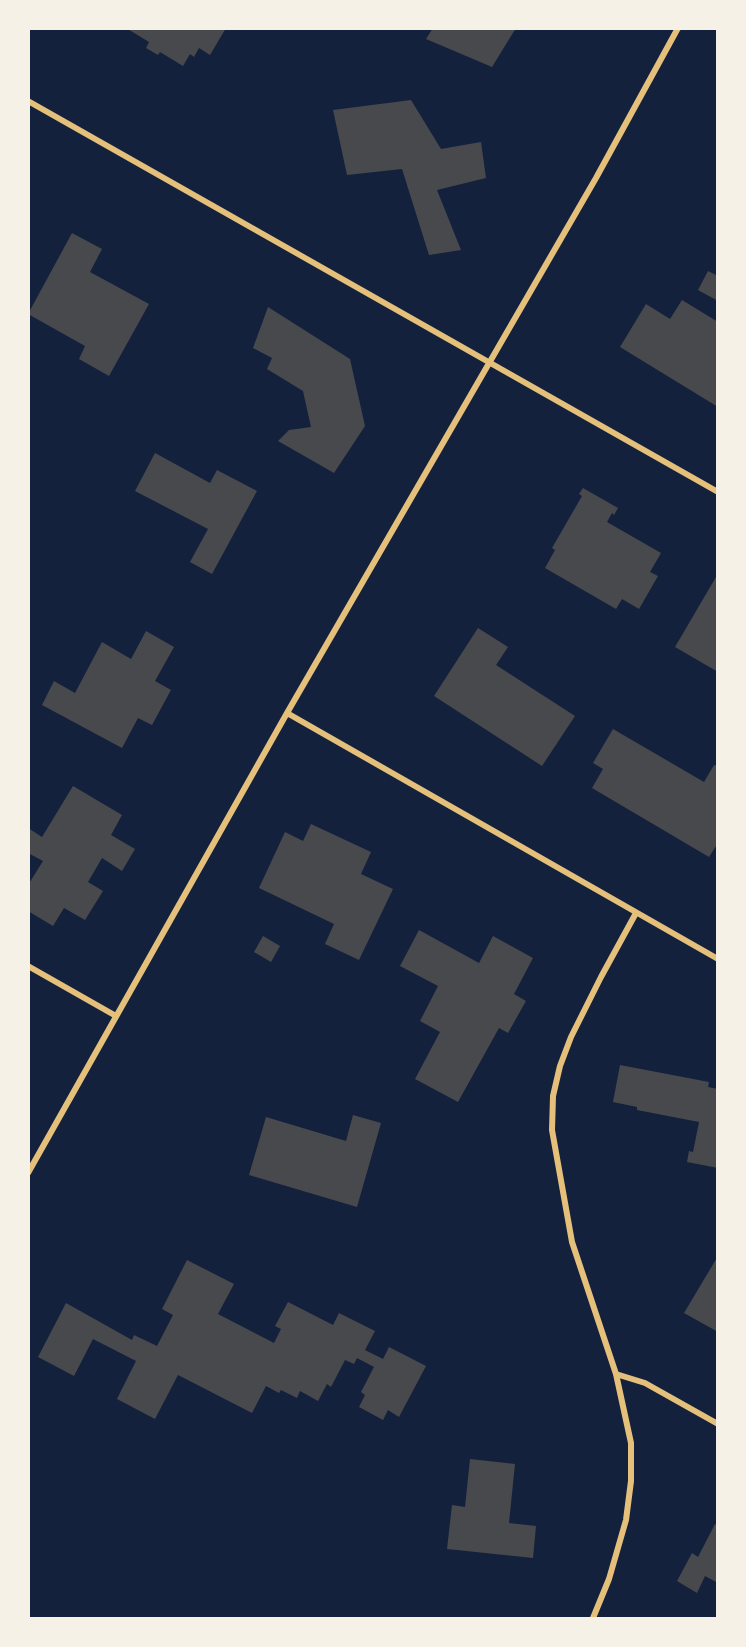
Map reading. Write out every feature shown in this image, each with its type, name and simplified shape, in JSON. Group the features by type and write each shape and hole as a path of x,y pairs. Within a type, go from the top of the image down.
{"street":[{"path":"28,1173 287,713 596,178 678,28"},
{"path":"28,101 717,492"},
{"path":"287,713 717,959"},
{"path":"593,1618 620,1547 626,1520 631,1481 631,1443 616,1374 572,1242 552,1130 553,1096 560,1066 587,1003 636,913"},
{"path":"28,966 116,1016"},
{"path":"616,1374 645,1383 717,1424"}],"building":[{"path":"126,28 226,28 210,55 199,48 194,57 190,54 183,66 160,52 158,55 146,48 149,42"},
{"path":"433,28 516,28 492,67 426,39"},
{"path":"411,100 441,149 481,142 486,178 437,190 461,250 429,255 402,169 347,175 333,110"},
{"path":"72,233 102,249 90,272 149,304 109,376 79,359 85,346 28,314"},
{"path":"708,271 718,276 718,301 698,290"},
{"path":"682,300 718,322 718,407 620,347 646,304 670,319"},
{"path":"268,307 350,359 365,426 334,473 278,441 289,430 311,427 303,391 267,369 272,358 253,348"},
{"path":"155,453 210,483 217,470 257,491 212,574 190,562 208,529 135,491"},
{"path":"583,488 618,508 607,522 661,553 650,572 658,576 639,609 622,599 616,609 545,568 555,550 552,548 582,496 579,494"},
{"path":"716,577 718,578 718,672 675,647"},
{"path":"478,628 508,647 496,665 575,716 542,766 434,696"},
{"path":"146,631 174,647 155,681 171,690 152,725 138,718 122,748 42,705 54,681 75,693 102,642 131,659"},
{"path":"613,729 704,782 714,765 718,766 718,843 709,857 592,788 603,769 593,763"},
{"path":"73,786 122,815 111,835 135,849 122,871 102,858 88,882 103,891 85,920 64,908 53,926 28,911 28,885 43,861 28,853 28,828 42,837"},
{"path":"311,824 371,852 361,874 393,889 359,960 325,944 334,924 259,888 285,832 303,841"},
{"path":"419,930 479,963 493,936 533,958 514,994 526,1001 508,1033 499,1028 458,1102 415,1079 440,1032 420,1021 438,986 400,966"},
{"path":"263,936 280,946 271,962 254,952"},
{"path":"620,1065 709,1082 708,1087 718,1089 718,1168 687,1162 689,1151 693,1152 699,1122 637,1110 637,1107 613,1102"},
{"path":"353,1115 381,1123 357,1207 249,1175 266,1117 346,1141"},
{"path":"718,1256 718,1332 684,1313"},
{"path":"187,1260 234,1284 218,1314 274,1343 281,1329 275,1326 288,1302 333,1325 339,1313 375,1331 365,1350 383,1359 389,1347 426,1366 399,1417 388,1410 383,1420 359,1407 365,1395 361,1392 374,1367 357,1358 354,1364 345,1360 331,1387 327,1384 318,1401 300,1391 297,1398 281,1390 279,1393 266,1386 252,1413 178,1375 155,1419 117,1399 136,1361 93,1339 74,1376 38,1357 66,1303 132,1340 134,1335 157,1346 173,1315 162,1309"},
{"path":"470,1459 515,1464 509,1523 536,1526 533,1558 447,1549 452,1505 465,1507"},
{"path":"715,1524 718,1526 718,1583 705,1576 697,1593 677,1581 692,1553 698,1557"}]}
